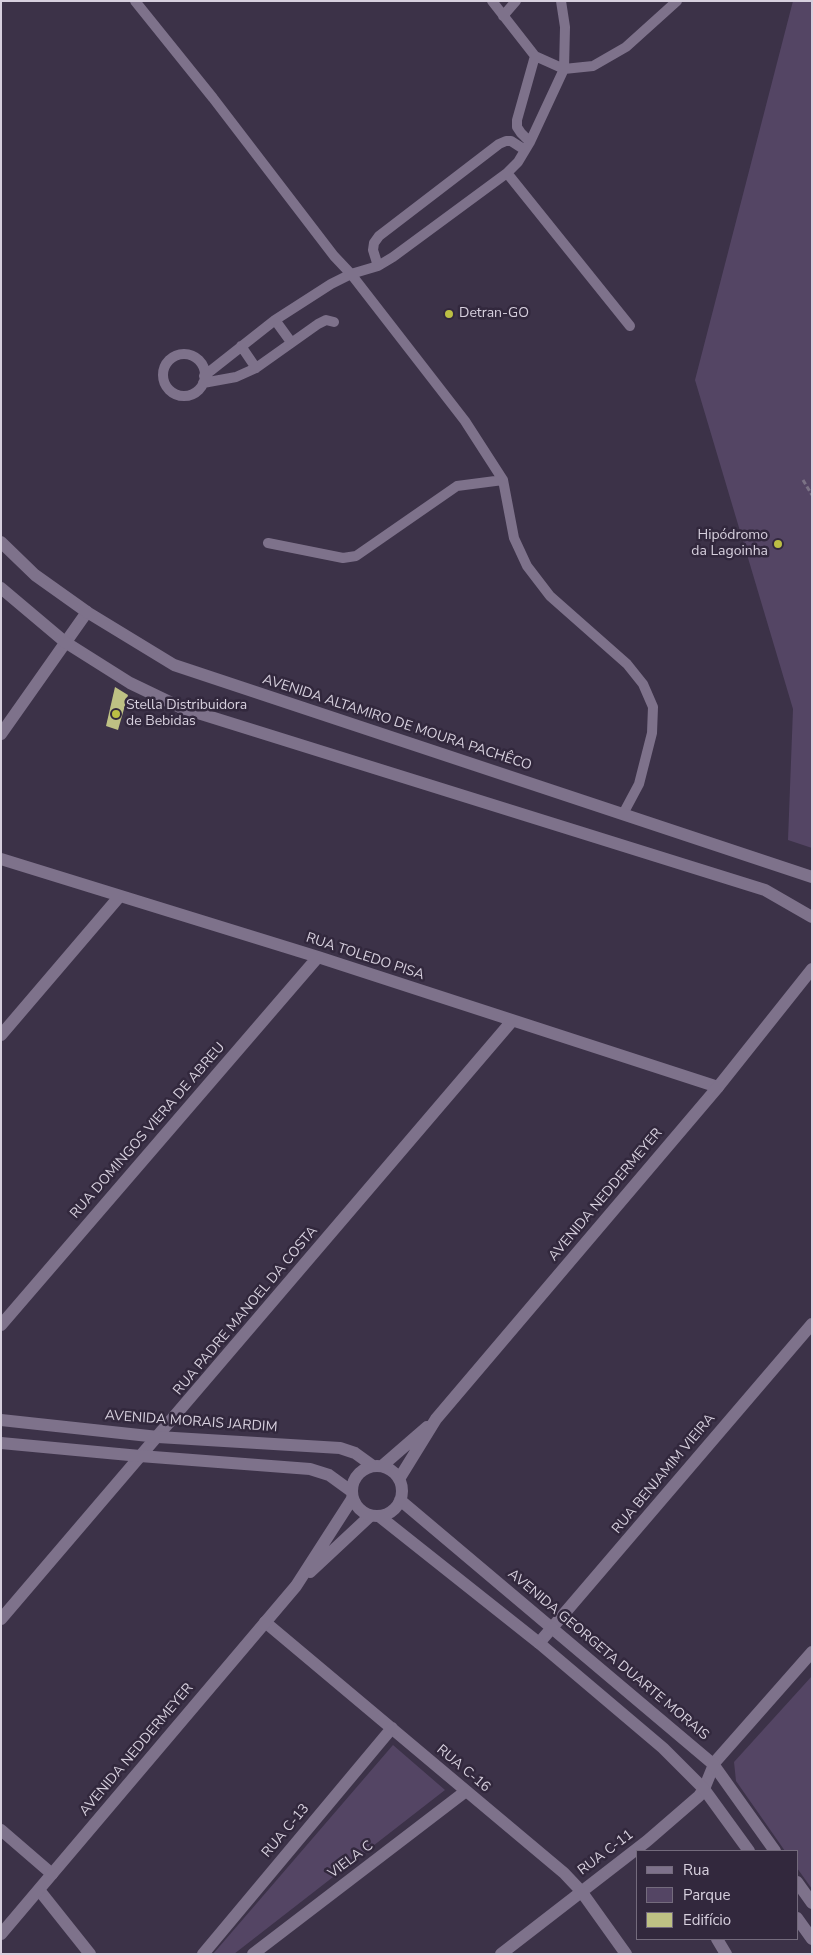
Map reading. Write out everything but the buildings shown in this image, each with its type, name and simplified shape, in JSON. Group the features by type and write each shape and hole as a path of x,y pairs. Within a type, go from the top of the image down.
{"street":[{"name":"AVENIDA ALTAMIRO DE MOURA PACHÊCO","path":"1,542 35,575 87,612 174,665 812,877"},
{"path":"1,588 65,642 130,683 182,708 765,890 812,917"},
{"path":"1,734 87,612"},
{"name":"RUA TOLEDO PISA","path":"1,859 318,957 718,1087"},
{"path":"1,1035 119,896"},
{"name":"RUA DOMINGOS VIERA DE ABREU","path":"1,1325 318,957"},
{"name":"AVENIDA NEDDERMEYER","path":"399,1479 436,1419 718,1087 798,989 812,969"},
{"name":"AVENIDA NEDDERMEYER","path":"798,989 812,981"},
{"name":"RUA PADRE MANOEL DA COSTA","path":"1,1619 512,1021"},
{"name":"RUA BENJAMIM VIEIRA","path":"539,1643 812,1324"},
{"name":"AVENIDA NEDDERMEYER","path":"378,1466 436,1419"},
{"name":"AVENIDA MORAIS JARDIM","path":"1,1420 158,1437 340,1448 378,1466"},
{"path":"1,1443 310,1469 329,1474 352,1495"},
{"path":"375,1516 392,1511 400,1500 402,1493 399,1479 389,1468 378,1466 360,1472 355,1477 352,1495 356,1507 375,1516 539,1643 663,1748 704,1789 748,1850"},
{"name":"AVENIDA NEDDERMEYER","path":"296,1586 352,1495"},
{"name":"AVENIDA GEORGETA DUARTE MORAIS","path":"400,1500 553,1627 713,1764 774,1850"},
{"name":"AVENIDA NEDDERMEYER","path":"1,1934 296,1586 375,1516"},
{"name":"RUA C-16","path":"265,1622 564,1873 581,1891 626,1954"},
{"path":"713,1764 812,1652"},
{"path":"615,1707 629,1692"},
{"name":"RUA C-13","path":"202,1954 392,1728"},
{"name":"RUA C-11","path":"650,1846 704,1789 713,1764"},
{"name":"VIELA C","path":"254,1954 466,1791"},
{"path":"1,1830 52,1874"},
{"name":"RUA C-11","path":"501,1954 581,1891 636,1855"},
{"path":"798,1883 812,1903"},
{"path":"39,1890 90,1954"},
{"path":"798,1919 812,1939"},
{"path":"718,1940 726,1954"}],"lane":[{"path":"135,1 465,421 503,480 514,538 527,566 550,596 627,664 644,684 653,707 652,733 639,784 623,814"},
{"path":"492,1 535,56 564,69 593,66 626,47 677,1"},
{"path":"503,16 516,1"},
{"path":"334,322 326,320 318,324 256,368 236,377 203,379 274,320 312,295 351,274 378,266 393,257 507,173 518,162 564,69 565,27 561,1"},
{"path":"527,146 517,127 517,120 535,56"},
{"path":"378,266 373,250 374,243 379,236 499,144 511,141 527,146"},
{"path":"507,173 630,326"},
{"path":"274,320 291,342"},
{"path":"241,346 256,368"},
{"path":"268,543 343,558 356,556 457,486 503,480"}],"path":[{"path":"804,480 812,496"}],"green space":[{"name":"Hipódromo da Lagoinha","path":"793,1 812,1 812,848 788,840 793,709 695,380"},
{"path":"812,1676 812,1889 798,1869 798,1850 784,1850 736,1781 734,1762"},
{"path":"393,1745 445,1790 234,1954 213,1954"}],"place":[{"name":"Detran-GO","path":"449,314"},
{"name":"Hipódromo da Lagoinha","path":"778,544"},
{"name":"Stella Distribuidora de Bebidas","path":"116,714"}]}
